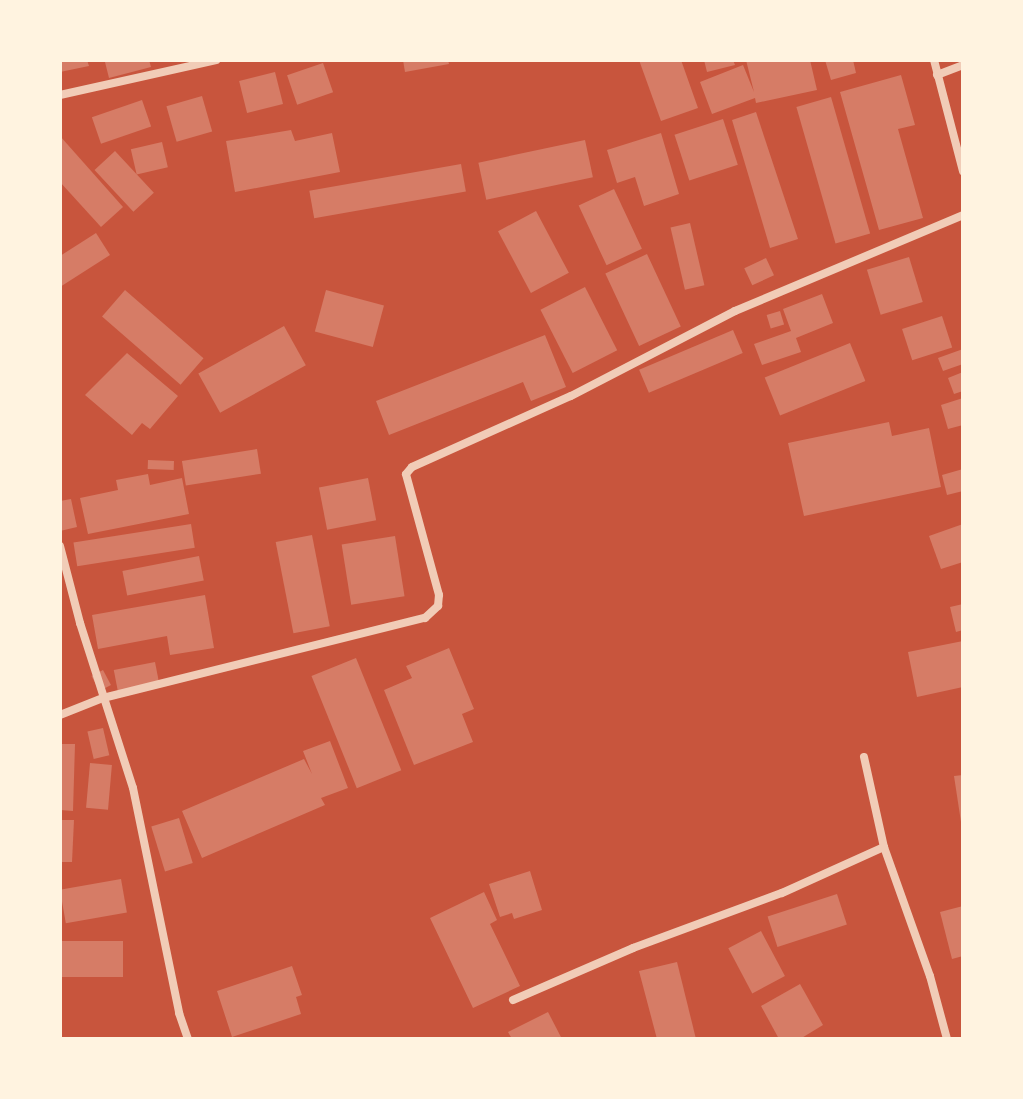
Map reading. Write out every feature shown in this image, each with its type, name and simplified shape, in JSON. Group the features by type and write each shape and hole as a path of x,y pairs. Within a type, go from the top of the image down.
{"street":[{"path":"60,95 216,60"},
{"path":"934,60 963,171"},
{"path":"937,75 963,65"},
{"path":"60,715 103,698 425,618 438,606 439,595 406,474 412,467 571,396 735,311 963,215"},
{"path":"60,546 103,698 133,788 179,1013 188,1039"},
{"path":"864,757 884,847 930,976 947,1039"},
{"path":"513,1000 633,948 782,893 884,847"}],"building":[{"path":"60,60 87,60 89,66 60,72"},
{"path":"149,60 151,67 109,78 105,62"},
{"path":"403,60 448,60 449,64 405,72"},
{"path":"639,60 681,60 698,108 661,121"},
{"path":"704,60 733,60 735,65 707,72"},
{"path":"746,60 810,60 817,90 756,103 755,98 712,114 700,82 743,65 754,92"},
{"path":"825,60 853,60 856,73 831,80"},
{"path":"323,63 333,92 297,105 287,75"},
{"path":"275,72 283,104 247,113 239,81"},
{"path":"901,75 915,125 898,129 923,218 879,230 840,92"},
{"path":"202,96 212,132 177,142 166,106"},
{"path":"831,97 870,233 836,243 796,107"},
{"path":"142,100 151,126 101,144 92,117"},
{"path":"756,112 798,239 770,248 732,120"},
{"path":"723,119 738,165 689,180 674,135"},
{"path":"291,130 295,141 332,133 340,172 235,192 226,141"},
{"path":"661,133 679,194 644,206 635,177 617,183 607,150"},
{"path":"60,136 123,207 101,227 60,182"},
{"path":"585,140 593,177 486,200 478,163"},
{"path":"162,142 168,167 137,175 131,149"},
{"path":"115,151 154,193 133,212 95,170"},
{"path":"461,164 466,192 314,218 309,191"},
{"path":"614,189 642,249 607,265 579,205"},
{"path":"536,211 569,273 531,293 498,231"},
{"path":"690,223 704,285 685,290 671,227"},
{"path":"96,233 110,255 60,287 60,256"},
{"path":"647,254 681,327 639,346 605,273"},
{"path":"909,257 923,302 881,315 867,270"},
{"path":"766,258 774,275 752,285 744,268"},
{"path":"585,287 617,350 573,373 540,310"},
{"path":"125,290 203,358 181,385 102,316"},
{"path":"326,290 384,306 373,347 315,332"},
{"path":"822,294 833,323 796,338 801,352 762,365 754,344 791,331 783,309"},
{"path":"780,311 784,324 771,328 767,315"},
{"path":"942,316 952,347 912,360 902,329"},
{"path":"284,326 306,365 220,413 198,374"},
{"path":"733,330 743,353 649,393 639,370"},
{"path":"545,335 566,387 531,401 523,382 389,435 376,401"},
{"path":"850,343 865,381 780,415 765,377"},
{"path":"963,349 963,364 943,371 938,358"},
{"path":"127,353 178,396 150,429 142,423 132,435 85,395"},
{"path":"963,372 963,391 954,394 948,378"},
{"path":"963,398 963,425 948,429 941,405"},
{"path":"889,422 892,436 929,428 941,487 804,516 788,443"},
{"path":"257,449 261,474 186,486 182,461"},
{"path":"148,460 174,461 174,470 148,469"},
{"path":"963,469 963,491 947,495 942,475"},
{"path":"148,474 150,485 182,478 189,514 88,534 80,498 118,490 116,480"},
{"path":"368,478 376,520 327,530 319,488"},
{"path":"71,499 77,527 60,531 60,501"},
{"path":"191,524 195,548 77,566 73,543"},
{"path":"963,524 963,562 941,569 929,536"},
{"path":"312,535 330,626 293,633 276,542"},
{"path":"395,536 405,596 351,605 342,544"},
{"path":"199,556 204,581 127,595 122,571"},
{"path":"205,595 214,648 170,655 167,636 98,649 92,615"},
{"path":"963,604 963,630 956,632 950,607"},
{"path":"963,641 963,687 917,697 908,652"},
{"path":"449,648 474,709 462,714 473,742 414,765 384,690 412,678 406,666"},
{"path":"356,658 401,770 357,788 311,676"},
{"path":"155,662 159,683 118,691 114,670"},
{"path":"103,670 111,685 100,691 92,676"},
{"path":"103,728 109,755 94,759 87,732"},
{"path":"330,741 348,788 321,798 325,805 202,858 182,811 304,759 312,774 303,751"},
{"path":"60,744 75,744 73,811 60,810"},
{"path":"90,763 112,765 108,810 86,808"},
{"path":"963,775 963,822 961,822 954,776"},
{"path":"179,818 193,863 165,871 151,826"},
{"path":"60,820 74,820 72,862 60,862"},
{"path":"530,871 542,910 514,919 512,913 500,917 489,884"},
{"path":"121,879 127,912 66,923 60,890"},
{"path":"484,892 497,920 490,924 520,986 473,1008 430,918"},
{"path":"837,894 847,924 777,947 768,917"},
{"path":"963,906 963,956 952,959 940,912"},
{"path":"761,931 785,976 752,993 728,948"},
{"path":"60,941 123,941 123,977 60,977"},
{"path":"677,962 696,1039 657,1039 639,971"},
{"path":"292,966 302,995 296,997 301,1014 232,1037 217,991"},
{"path":"800,984 823,1025 800,1039 779,1039 761,1006"},
{"path":"548,1012 562,1039 512,1039 508,1032"}]}
